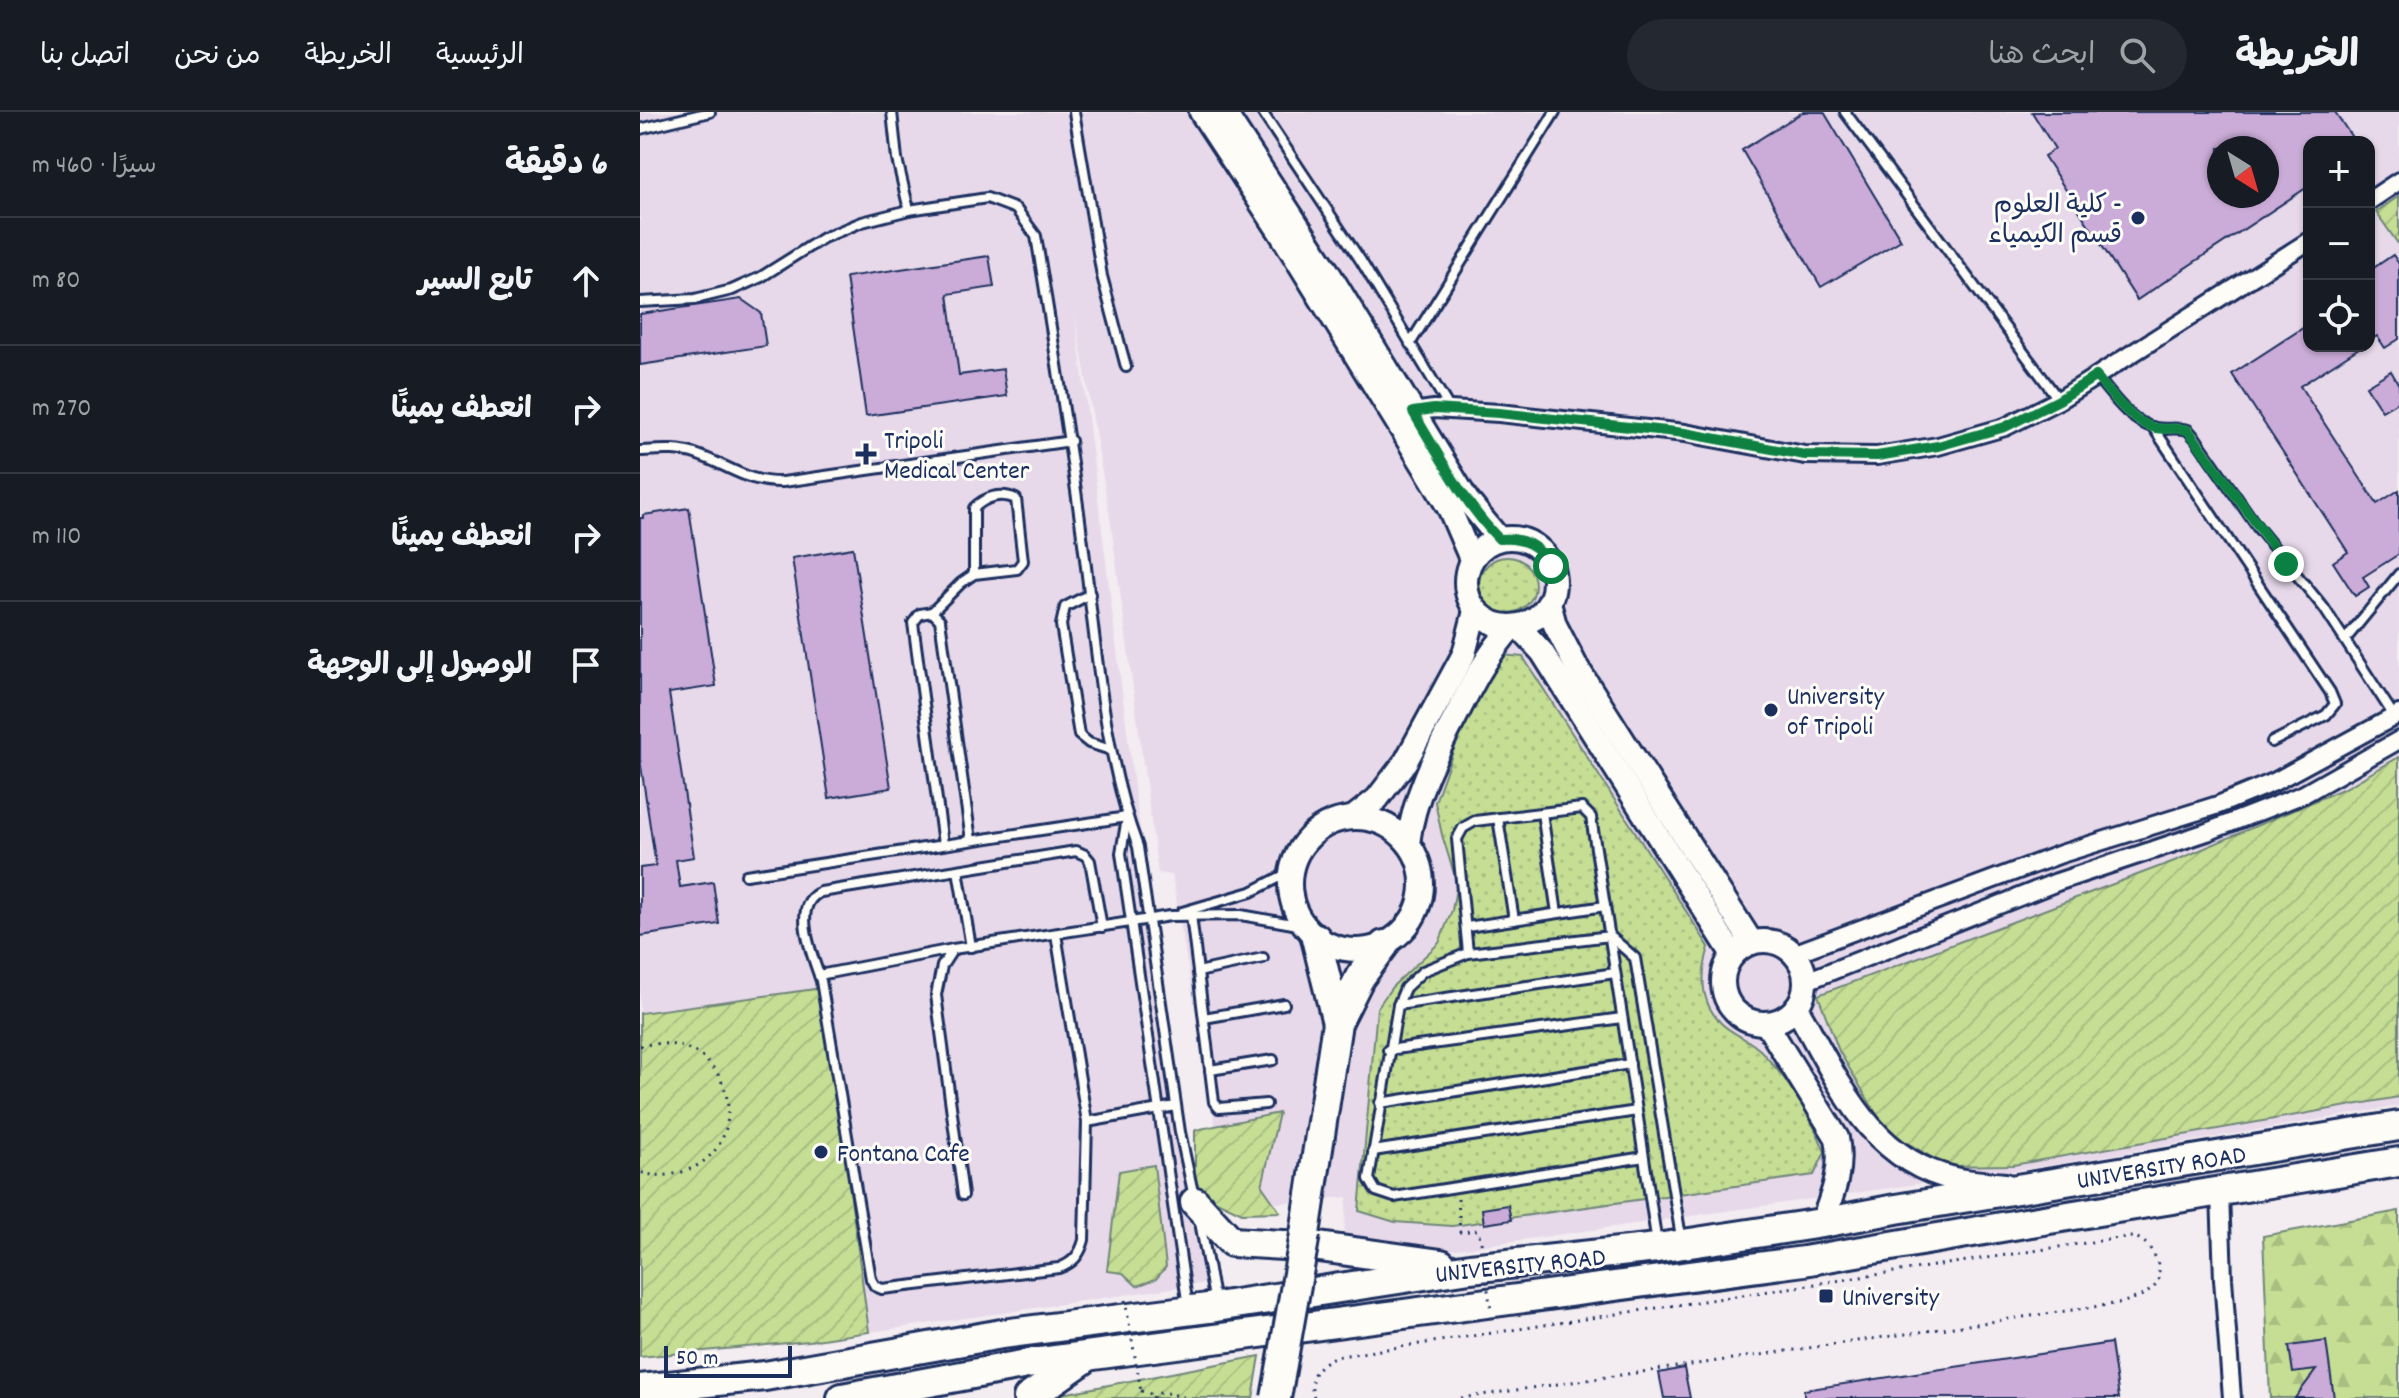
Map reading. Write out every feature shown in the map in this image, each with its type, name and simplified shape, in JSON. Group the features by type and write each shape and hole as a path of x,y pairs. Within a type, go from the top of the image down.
{"highway":[{"path":"1310,932 1337,1023"},
{"path":"1276,1398 1337,1023 1360,977 1384,945"},
{"name":"UNIVERSITY ROAD","path":"640,1389 765,1376 1002,1334 1202,1308 1475,1255 1670,1246 2399,1126"},
{"name":"UNIVERSITY ROAD","path":"842,1398 962,1375 1088,1357 1804,1261 2399,1162"},
{"path":"1195,1202 1232,1242 1475,1255"},
{"path":"1028,1398 1088,1357"}],"street":[{"path":"1201,112 1272,220 1435,484 1471,559"},
{"path":"1224,112 1328,272 1467,500 1499,539"},
{"path":"2375,197 2399,181"},
{"path":"1413,412 1450,410 1499,413 1685,433 1805,455 1877,456 1938,446 2005,427 2059,400 2303,245"},
{"path":"1408,843 1412,816 1425,776 1485,662 1515,626 1541,614 1549,603 1554,578 1545,555 1524,540 1499,539 1483,547 1471,559 1465,586 1475,611 1492,623 1515,626 1542,652 1743,949"},
{"path":"1549,603 1555,625 1576,666 1743,949"},
{"path":"1354,817 1384,824 1408,843 1422,874 1422,891 1418,908 1404,929 1384,945 1349,951 1331,946 1310,932 1294,909 1289,891 1290,872 1296,855 1313,834 1336,821 1354,817 1377,799 1406,761 1464,654 1475,611"},
{"path":"1793,954 2061,854 2218,805 2286,776 2397,716"},
{"path":"1804,982 2057,882 2207,832 2304,794 2399,740"},
{"path":"1774,942 1793,954 1802,967 1804,991 1796,1007 1782,1018 1766,1023 1742,1017 1726,1000 1723,976 1743,949 1774,942"},
{"path":"1796,1007 1867,1126 1886,1146 1913,1164 1955,1179 2026,1188"},
{"path":"1766,1023 1837,1138 1840,1157 1837,1180 1822,1223"},
{"path":"2220,1193 2232,1398"}],"lane":[{"path":"640,129 710,112"},
{"path":"892,112 897,159 909,210"},
{"path":"1074,112 1102,276 1126,367"},
{"path":"1262,112 1361,261 1450,410"},
{"path":"1410,344 1555,112"},
{"path":"1845,112 2059,400"},
{"path":"640,302 695,299 732,290 761,277 823,238 862,222 909,210 987,198 1016,209 1036,236 1071,441 1111,750 1127,817 1138,847 1176,1106 1195,1202 1202,1308"},
{"path":"2096,376 2127,412 2153,427 2188,430 2196,439 2258,528 2324,608 2397,716"},
{"path":"2153,427 2330,692 2335,704 2326,715 2272,742"},
{"path":"640,451 681,450 697,454 738,475 763,483 1071,441"},
{"path":"943,844 913,623 920,614 932,612 974,574 1017,569 1023,561 1016,499 1007,495 983,499 974,508 974,574"},
{"path":"2345,640 2399,574"},
{"path":"1090,594 1065,607 1061,625 1079,735 1089,743 1111,750"},
{"path":"932,612 940,620 971,840"},
{"path":"1468,953 1457,839 1463,828 1475,821 1582,808 1591,817 1644,1157 1670,1246"},
{"path":"1542,813 1557,913"},
{"path":"746,875 1127,817"},
{"path":"1127,817 1121,853 1158,1111 1202,1308"},
{"path":"1498,818 1514,920"},
{"path":"1056,934 1087,1122 1084,1240 1075,1259 1059,1268 882,1289 876,1287 871,1279 819,975 809,946 805,914 811,897 821,892 1080,852 1092,865 1102,927"},
{"path":"958,870 971,947"},
{"path":"1170,916 1251,892 1290,872"},
{"path":"1467,927 1605,906"},
{"path":"1191,915 1214,1102 1219,1108 1266,1104"},
{"path":"819,975 953,949 1170,916 1241,915 1310,932"},
{"path":"1644,1157 1394,1197 1376,1191 1369,1179 1373,1151 1388,1050 1405,988 1423,971 1468,953 1610,936 1635,958 1670,1246"},
{"path":"953,949 942,966 936,995 963,1195"},
{"path":"1198,972 1263,958"},
{"path":"1398,1005 1615,973"},
{"path":"1204,1018 1284,1004"},
{"path":"1388,1050 1622,1018"},
{"path":"1210,1070 1273,1060"},
{"path":"1380,1103 1630,1064"},
{"path":"1087,1122 1176,1106"},
{"path":"1373,1151 1637,1111"}],"path":[{"path":"640,1046 663,1042 685,1046 704,1057 719,1074 727,1094 728,1117 722,1138 710,1156 691,1169 670,1176 640,1172"},
{"path":"1458,1187 1460,1232 1478,1230 1475,1255 1491,1311"},
{"path":"1314,1398 1312,1375 1320,1364 1334,1357 2125,1237 2138,1238 2150,1248 2157,1261 2159,1273 2156,1285 2141,1296 2121,1303 1461,1398"},
{"path":"1125,1300 1141,1391 1153,1397 1163,1392 1187,1398"}],"shaded area":[{"name":"University of Tripoli","path":"640,112 2399,112 2399,1106 2040,1167 1450,1250 1344,1236 1347,1197 1229,1207 1172,875 1158,873 1111,524 1075,314 1135,795 1206,1283 809,1341 640,1357"}],"green space":[{"path":"2399,196 2399,245 2376,212"},
{"path":"1507,557 1527,565 1535,585 1527,605 1507,613 1487,605 1479,585 1487,565"},
{"path":"1501,655 1523,657 1709,947 1703,977 1709,1006 1726,1027 1762,1052 1798,1099 1825,1152 1814,1175 1452,1226 1395,1222 1359,1211 1377,1008 1392,987 1439,943 1452,910 1457,883 1435,802 1460,732"},
{"path":"2399,757 2399,1097 2013,1165 1946,1166 1886,1130 1839,1051 1818,995 2177,860 2347,787"},
{"path":"823,988 869,1332 809,1341 640,1357 640,1013"},
{"path":"1279,1113 1262,1186 1280,1212 1242,1213 1208,1197 1195,1182 1195,1130"},
{"path":"1154,1165 1166,1267 1156,1279 1137,1286 1123,1273 1107,1271 1119,1171"},
{"path":"2399,1211 2399,1398 2270,1398 2263,1236"},
{"path":"1260,1356 1253,1398 1054,1398 1062,1394"}],"building":[{"path":"1803,112 1824,112 1901,240 1821,287 1742,150"},
{"name":"كلية العلوم - قسم الكيمياء","path":"2032,112 2335,112 2351,136 2303,136 2303,190 2279,206 2279,136 2207,136 2207,208 2276,208 2137,300 2044,156 2055,149"},
{"path":"2393,255 2399,264 2399,339 2385,348 2375,337 2375,267"},
{"path":"989,256 994,287 948,294 959,375 1003,369 1007,396 866,416 846,277"},
{"path":"741,299 761,313 766,346 640,365 640,314"},
{"path":"2303,328 2303,352 2353,352 2300,386 2377,504 2399,490 2399,554 2363,577 2369,587 2355,596 2333,562 2348,552 2232,374"},
{"path":"2391,371 2399,385 2399,401 2382,411 2366,386"},
{"path":"689,508 716,686 669,693 694,857 676,860 680,887 713,882 719,924 640,936 640,868 656,866 640,759 640,518"},
{"path":"853,548 891,788 829,798 792,558"},
{"path":"1508,1205 1511,1220 1484,1224 1482,1209"},
{"path":"2326,1341 2334,1398 2295,1398 2316,1370 2293,1373 2289,1346"},
{"path":"2111,1343 2119,1398 1804,1398 1804,1390"},
{"path":"1684,1368 1690,1398 1664,1398 1659,1373"}],"place":[{"name":"كلية العلوم - قسم الكيمياء","path":"2138,218"},
{"name":"Tripoli Medical Center","path":"866,454"},
{"name":"University of Tripoli","path":"1771,710"},
{"name":"Fontana Cafe","path":"821,1152"},
{"name":"University","path":"1826,1296"}],"route":[{"path":"1551,566 1535,546 1524,540 1499,539 1487,527 1413,412 1434,409 1499,413 1685,433 1805,455 1877,456 1938,446 2005,427 2059,400 2096,376 2127,412 2142,422 2164,429 2188,430 2286,564"}]}
